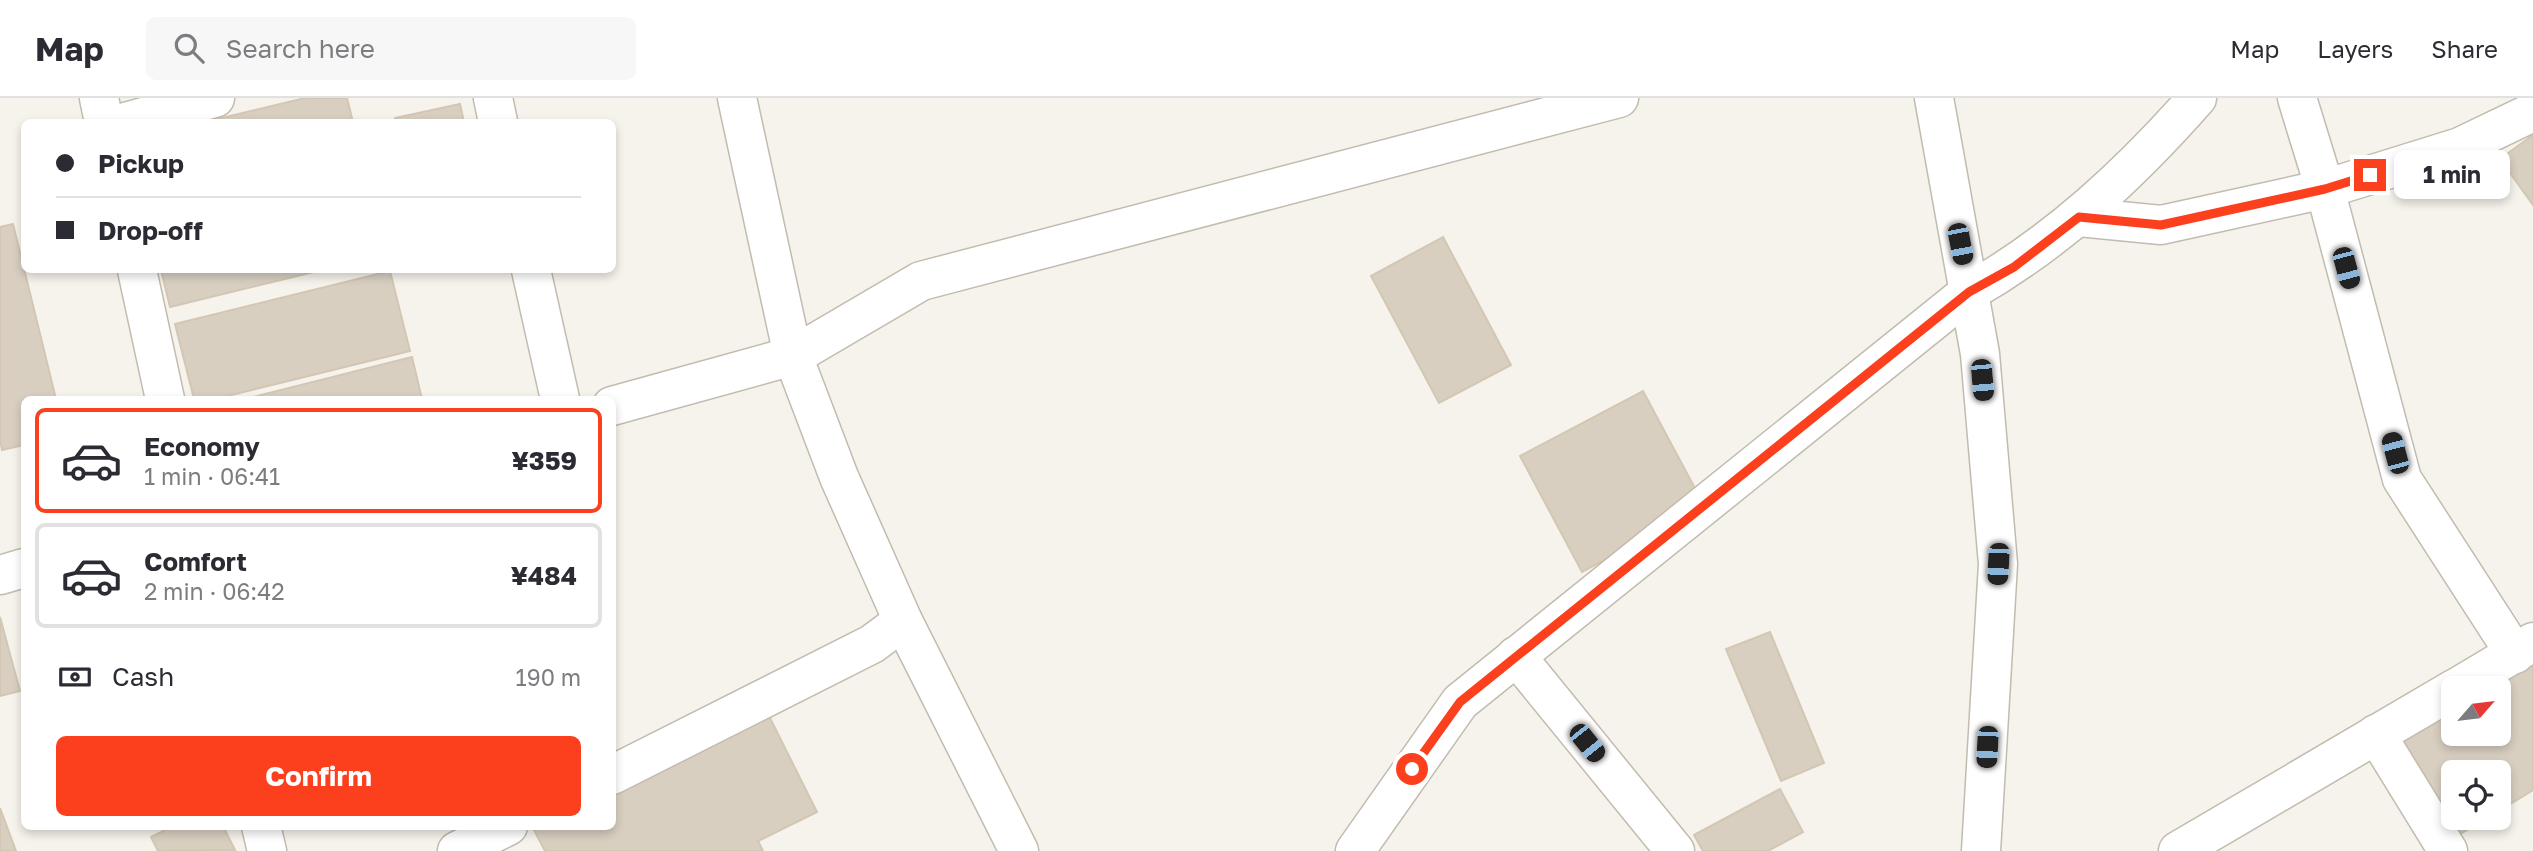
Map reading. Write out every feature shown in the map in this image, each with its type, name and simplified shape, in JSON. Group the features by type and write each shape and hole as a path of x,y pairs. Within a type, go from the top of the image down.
{"street":[{"path":"99,98 103,119"},
{"path":"136,119 215,98"},
{"path":"493,98 497,119"},
{"path":"737,98 793,356 839,477 903,621 1019,851"},
{"path":"616,405 793,356 921,281 1619,98"},
{"path":"1934,98 1980,354 1998,564 1981,851"},
{"path":"1355,851 1460,702 1969,292 2014,267 2079,217 2197,98"},
{"path":"2297,98 2325,189 2402,480 2524,648 2477,676"},
{"path":"2079,217 2161,225 2325,189 2460,147 2533,112"},
{"path":"138,273 165,396"},
{"path":"532,273 559,396"},
{"path":"0,575 21,569"},
{"path":"616,773 872,644 903,621"},
{"path":"1516,656 1675,851"},
{"path":"2178,851 2441,697"},
{"path":"2376,734 2448,851"},
{"path":"262,830 267,851"},
{"path":"457,851 500,830"}],"building":[{"path":"305,98 347,98 352,119 218,119"},
{"path":"460,104 463,119 395,119"},
{"path":"2533,135 2533,205 2500,159"},
{"path":"13,224 21,257 21,273 25,273 55,396 21,396 21,446 2,450 0,440 0,227"},
{"path":"1443,237 1511,365 1439,403 1371,276"},
{"path":"162,273 310,273 170,307"},
{"path":"390,273 410,351 227,396 193,396 175,324"},
{"path":"412,357 421,396 257,396"},
{"path":"1643,391 1705,507 1582,572 1520,456"},
{"path":"0,617 20,691 0,696"},
{"path":"1770,632 1824,763 1781,781 1726,649"},
{"path":"2533,655 2533,790 2511,804 2511,760 2441,760 2441,809 2398,738 2441,712 2441,746 2511,746 2511,676 2499,676"},
{"path":"768,714 817,812 758,841 763,851 545,851 534,830 616,830 616,789"},
{"path":"1780,789 1803,832 1768,851 1703,851 1694,835"},
{"path":"0,808 16,851 0,851"},
{"path":"165,830 225,830 235,850 158,851 151,837"},
{"path":"2453,830 2467,830 2457,836"}],"route":[{"path":"1412,769 1460,702 1969,292 2014,267 2079,217 2161,225 2325,189 2370,175"}]}
